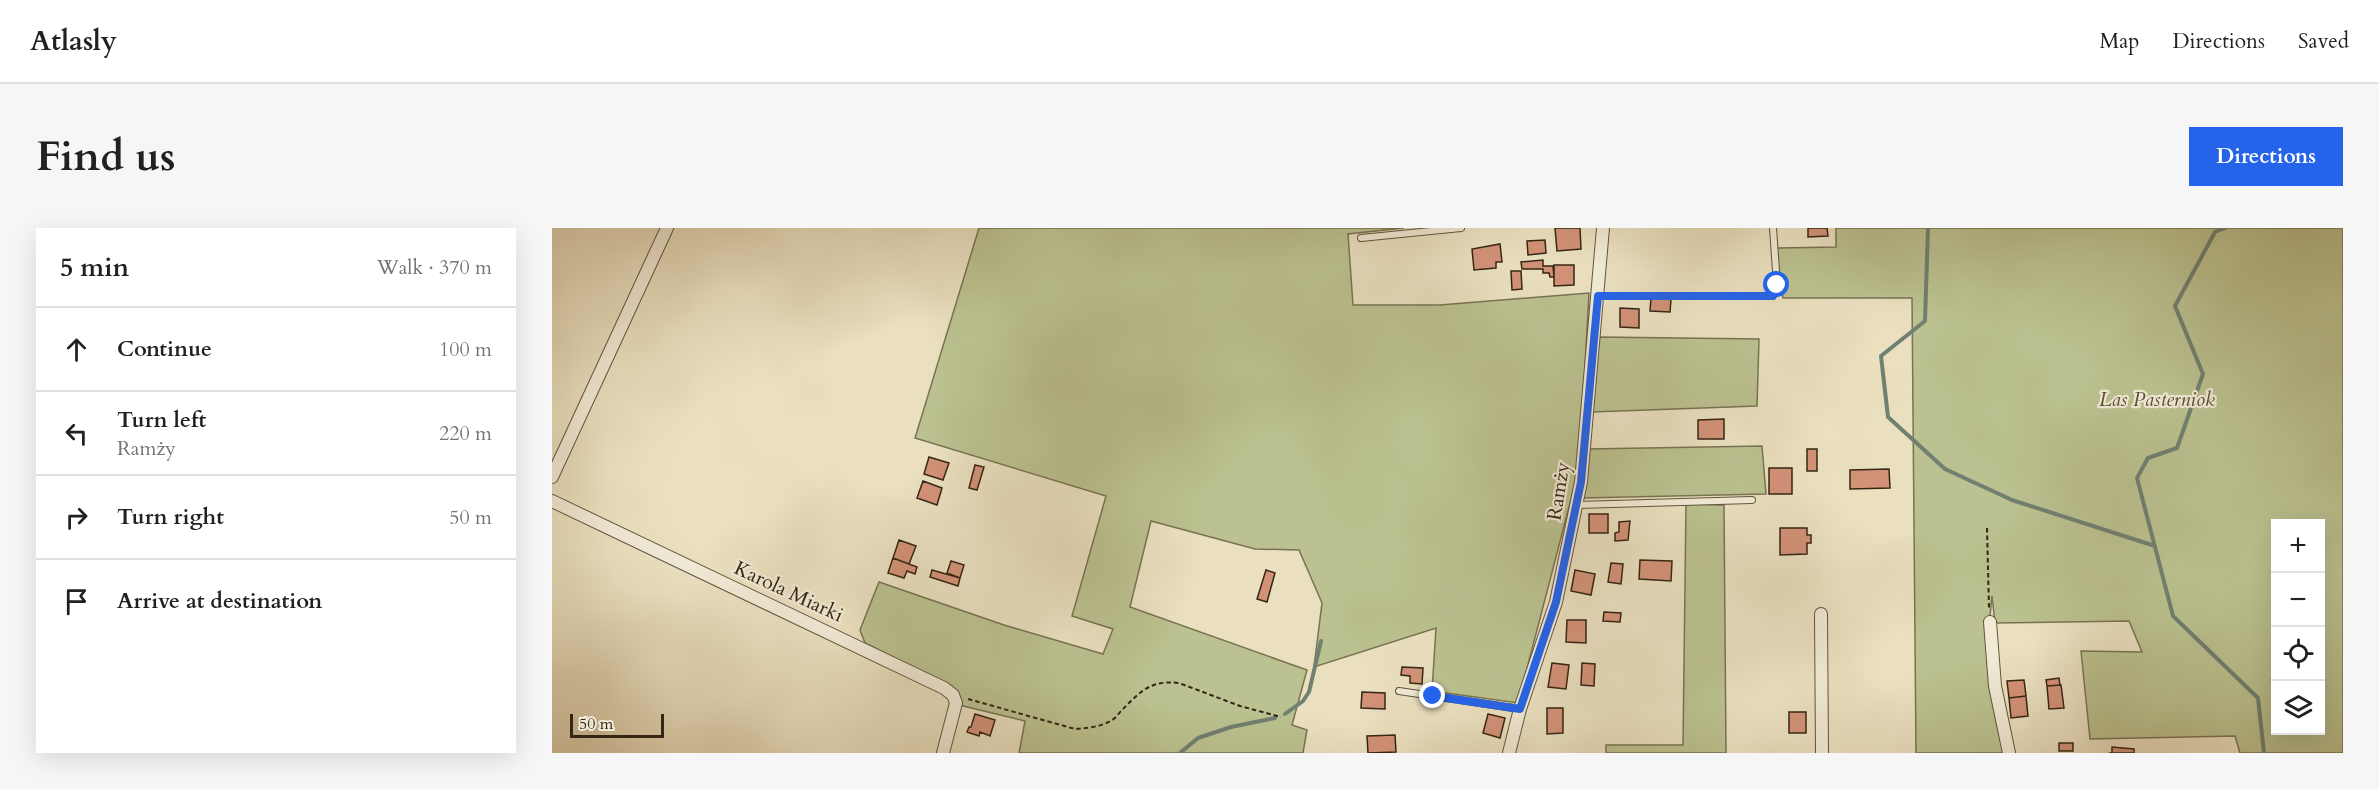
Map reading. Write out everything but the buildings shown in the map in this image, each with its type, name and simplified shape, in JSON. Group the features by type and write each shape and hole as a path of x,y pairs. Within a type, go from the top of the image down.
{"street":[{"path":"552,477 667,228"},
{"name":"Ramży","path":"1509,753 1520,709 1556,602 1581,482 1603,228"},
{"name":"Karola Miarki","path":"552,501 930,680 953,695"},
{"path":"1821,614 1822,753"},
{"path":"1990,622 1995,686 2009,753"},
{"path":"943,753 956,704 953,695"}],"lane":[{"path":"1361,238 1461,228"},
{"path":"1598,296 1773,296 1777,285 1773,228"},
{"path":"1576,505 1752,500"},
{"path":"1399,691 1520,709"}],"path":[{"path":"1987,528 1990,622"},
{"path":"953,695 1075,729 1092,727 1113,720 1143,690 1157,683 1168,682 1179,683 1240,706 1281,717"}],"green space":[{"path":"979,228 1404,228 1348,234 1353,305 1440,305 1589,293 1576,480 1518,703 1432,691 1436,628 1314,667 1322,603 1299,550 1255,549 1151,521 1130,607 1307,670 1292,725 1307,730 1303,753 1019,753 1025,721 959,705 931,676 865,643 860,630 879,582 1004,625 1103,654 1113,629 1072,616 1106,496 915,438"},
{"name":"Las Pasterniok","path":"1836,228 2343,228 2343,753 2240,753 2235,736 2090,739 2081,651 2142,652 2129,621 1995,623 1992,596 1987,646 2007,753 1916,753 1912,298 1783,298 1776,248 1836,247"},
{"path":"1598,337 1759,339 1757,406 1592,412"},
{"path":"1762,446 1766,494 1582,498 1587,449"},
{"path":"1686,504 1724,505 1726,753 1606,753 1606,745 1683,745"}],"waterway":[{"path":"1928,228 1925,321 1881,356 1888,417 1945,469 2012,500 2155,546"},
{"path":"2225,228 2215,232 2175,306 2203,374 2177,448 2148,458 2137,478 2173,616 2258,698 2264,753"},
{"path":"1285,714 1303,701 1309,692 1321,641"},
{"path":"1180,753 1198,738 1231,727 1275,718"}],"route":[{"path":"1433,696 1520,709 1556,602 1581,482 1598,296 1773,296 1777,285"}]}
